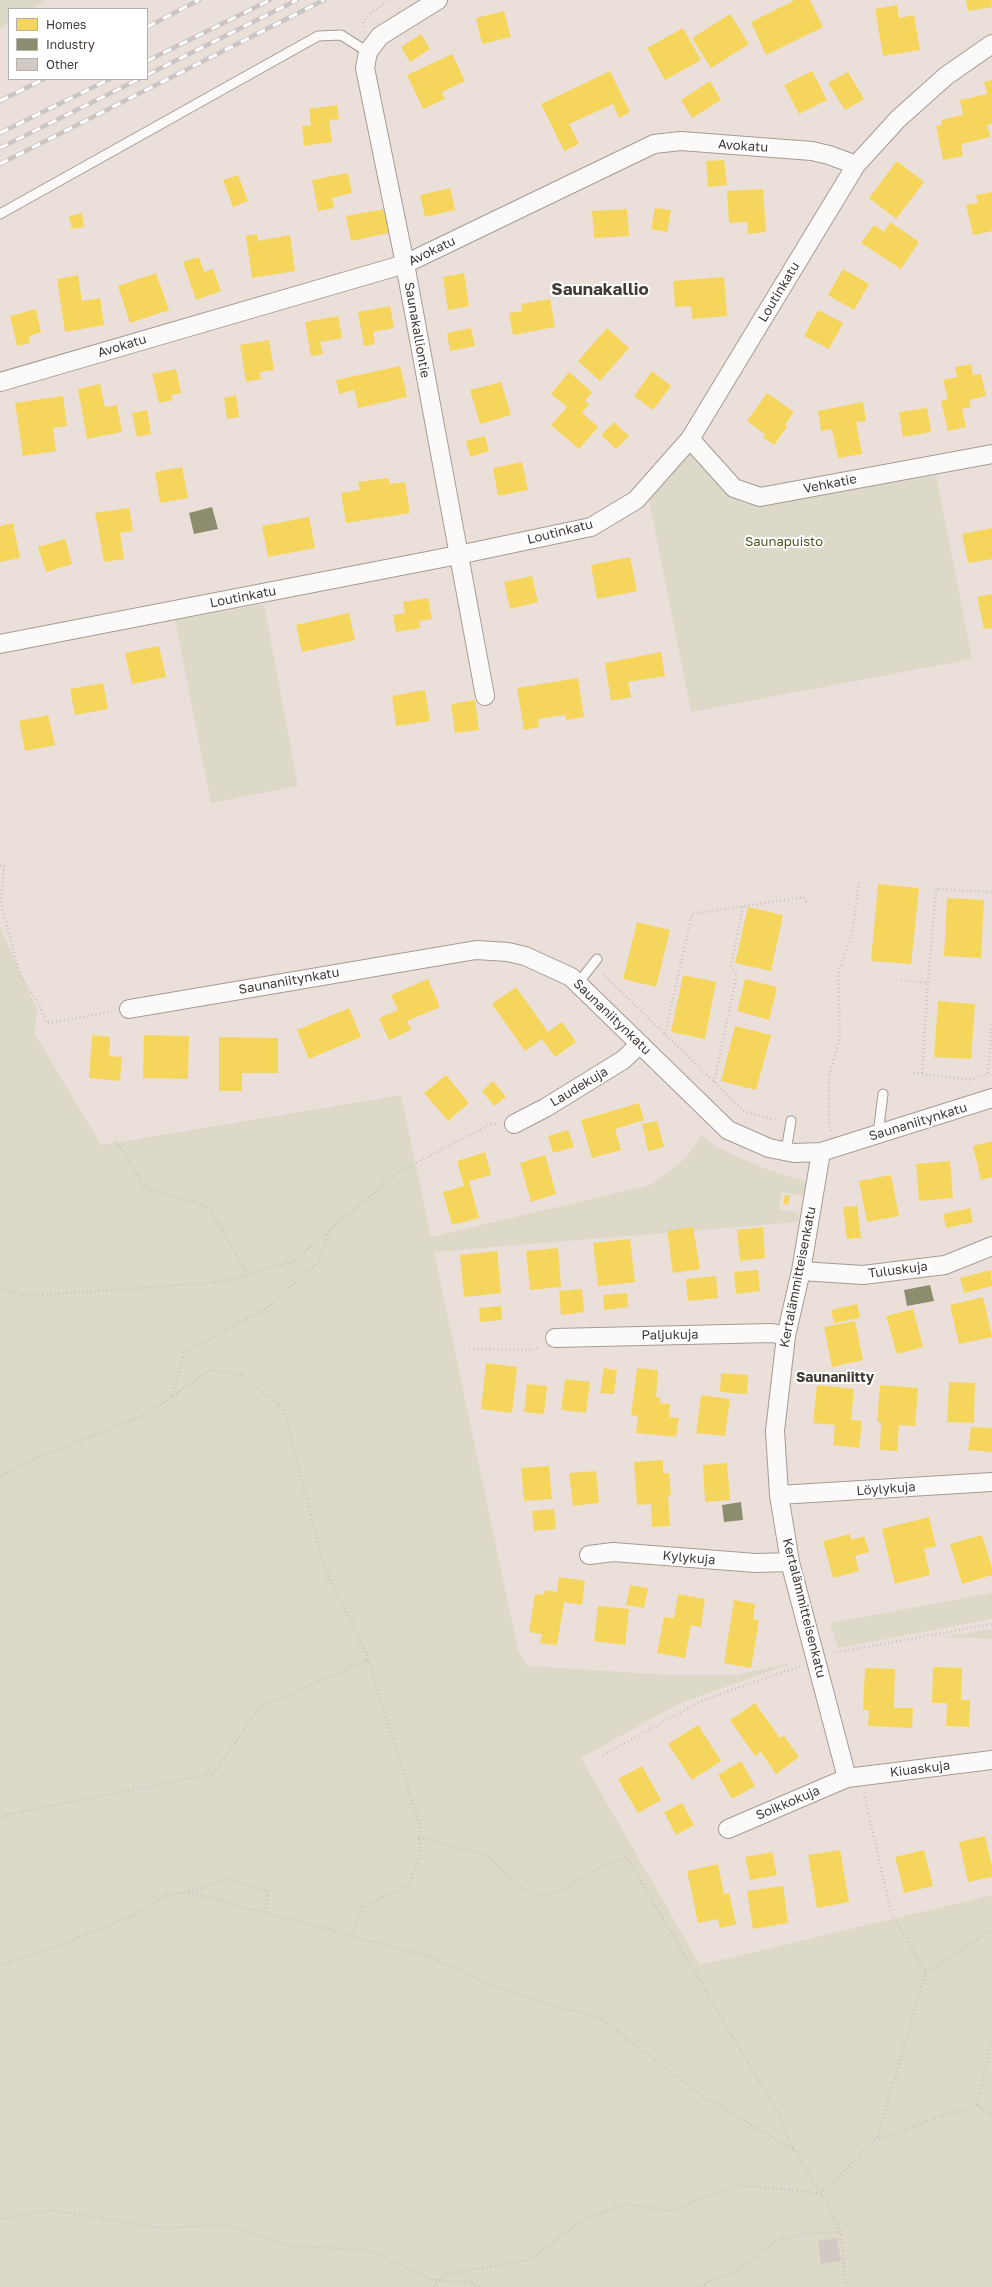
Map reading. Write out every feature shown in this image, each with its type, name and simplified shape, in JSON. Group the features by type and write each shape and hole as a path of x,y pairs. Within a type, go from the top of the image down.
{"street":[{"path":"368,52 380,36 438,0"},
{"name":"Loutinkatu","path":"0,644 458,556 591,527 636,500 690,439 856,165 898,119 946,76 992,44"},
{"name":"Saunakalliontie","path":"368,52 365,68 405,264 485,696"},
{"name":"Avokatu","path":"0,382 405,264 654,144 681,141 812,151 830,155 856,165"},
{"name":"Vehkatie","path":"690,439 734,488 760,497 992,454"},
{"name":"Saunaniitynkatu","path":"129,1009 476,950 508,952 526,956 571,977 728,1130 769,1148 786,1151 830,1149 992,1098"},
{"name":"Laudekuja","path":"514,1124 623,1060 640,1044"},
{"name":"Kertalämmitteisenkatu","path":"830,1149 786,1336 775,1431 779,1495 790,1562 824,1657 855,1777"},
{"name":"Tuluskuja","path":"801,1271 863,1275 945,1265 992,1246"},
{"name":"Paljukuja","path":"555,1338 772,1333 786,1336"},
{"name":"Löylykuja","path":"779,1495 992,1482"},
{"name":"Kylykuja","path":"589,1555 613,1552 756,1563 790,1562"},
{"name":"Kiuaskuja","path":"855,1777 992,1760"},
{"name":"Soikkokuja","path":"728,1829 855,1777"}],"lane":[{"path":"0,214 318,36 341,35 368,52"},
{"path":"578,984 595,962"},
{"path":"878,1134 883,1094"},
{"path":"786,1151 791,1123"}],"path":[{"path":"0,865 4,866 1,903 20,975 40,1007 47,1023 129,1009"},
{"path":"830,1149 829,1078 840,1035 838,973 852,935 859,883"},
{"path":"922,1074 936,888 992,892"},
{"path":"665,1034 692,914 804,897 808,905"},
{"path":"714,1082 737,974 731,966 743,906"},
{"path":"595,962 665,1034 744,1111 791,1123"},
{"path":"900,980 928,983"},
{"path":"988,1074 992,1022"},
{"path":"914,1073 971,1080 992,1072"},
{"path":"0,1288 28,1296 222,1282 294,1261 398,1172 491,1124 514,1124"},
{"path":"116,1141 146,1188 209,1208 248,1274"},
{"path":"172,1396 184,1353 265,1310 319,1262 330,1229"},
{"path":"469,1350 532,1350 555,1338"},
{"path":"0,1477 40,1456 147,1414 210,1370 241,1375 284,1409 324,1567 368,1660 419,1823 420,1855 409,1885 361,1908 352,1936"},
{"path":"603,1755 701,1701 824,1657 992,1624"},
{"path":"0,1819 5,1815 213,1774 260,1707 368,1660"},
{"path":"855,1777 865,1803 891,1913 926,1972"},
{"path":"419,1837 488,1856 525,1891 544,1896 562,1890 606,1864 627,1858 775,2108 794,2150 821,2193 841,2232 846,2287"},
{"path":"0,1965 41,1952 139,1913 165,1895 188,1892 230,1879 268,1891 266,1913"},
{"path":"188,1892 430,1957 498,1988 601,2019 704,2097 794,2150"},
{"path":"877,2138 926,1972 992,1930"},
{"path":"977,2105 992,2038"},
{"path":"434,2287 442,2275 530,2260 583,2220 626,2204 671,2210 736,2185 821,2193 877,2138 977,2105"},
{"path":"977,2105 992,2115"},
{"path":"0,2219 51,2210 163,2228 224,2225 292,2246 368,2250 433,2280 466,2282 480,2287"},
{"path":"701,2287 706,2282 738,2271 775,2241 808,2233 841,2232"}],"green space":[{"path":"0,0 46,0 34,8 8,8 8,24 0,29"},
{"name":"Saunapuisto","path":"690,452 729,495 746,504 936,475 972,659 691,712 649,500"},
{"path":"264,604 298,786 211,803 175,620"},
{"path":"0,927 37,1010 35,1034 101,1145 401,1095 431,1237 650,1185 686,1158 702,1135 716,1147 763,1168 808,1182 806,1196 781,1192 779,1209 799,1213 798,1222 434,1252 518,1650 528,1666 670,1675 736,1675 795,1662 678,1704 581,1758 700,1965 992,1895 992,2287 0,2287"},
{"path":"992,1593 992,1619 838,1648 830,1623"},
{"path":"992,1629 992,1639 943,1637"}],"building: Homes":[{"path":"795,0 810,0 823,27 766,55 751,22"},
{"path":"966,0 991,0 992,7 968,11"},
{"path":"897,5 899,18 914,15 920,50 883,56 875,9"},
{"path":"504,11 511,37 482,44 476,18"},
{"path":"730,14 749,44 711,68 692,38"},
{"path":"683,28 701,60 665,80 647,48"},
{"path":"421,34 430,49 410,62 401,47"},
{"path":"452,54 465,81 442,92 445,99 423,109 407,75"},
{"path":"610,71 630,112 619,118 613,104 569,124 579,144 564,151 541,104"},
{"path":"812,71 827,100 799,114 784,85"},
{"path":"848,72 864,99 845,110 828,83"},
{"path":"992,80 992,124 987,125 990,137 961,144 963,156 943,160 936,126 942,125 941,120 963,115 960,100 987,94 984,82"},
{"path":"710,81 721,100 692,118 681,100"},
{"path":"337,105 339,119 329,120 332,142 304,146 302,126 311,125 309,109"},
{"path":"724,160 727,185 708,187 706,161"},
{"path":"897,161 924,182 896,219 869,198"},
{"path":"348,173 352,193 332,198 334,208 318,211 312,180"},
{"path":"238,175 248,201 233,207 223,180"},
{"path":"450,188 455,210 425,217 420,195"},
{"path":"763,189 766,232 748,234 747,222 729,223 727,191"},
{"path":"992,192 992,231 973,235 966,205 978,203 976,195"},
{"path":"655,208 671,210 667,232 651,229"},
{"path":"384,209 389,233 351,241 346,216"},
{"path":"627,209 629,236 594,238 592,211"},
{"path":"82,213 84,227 72,229 69,216"},
{"path":"890,222 919,242 901,269 861,243 874,225 884,232"},
{"path":"257,234 258,241 290,235 295,271 252,278 246,236"},
{"path":"199,257 204,272 213,269 221,291 196,300 183,262"},
{"path":"843,269 869,284 854,310 828,295"},
{"path":"156,273 169,310 130,323 118,286"},
{"path":"464,273 469,306 448,310 443,277"},
{"path":"78,275 82,301 100,298 104,325 65,332 57,279"},
{"path":"724,277 727,316 692,319 691,306 675,307 673,281"},
{"path":"550,299 555,327 513,335 509,313 522,311 521,304"},
{"path":"390,306 394,328 373,332 375,344 364,346 358,312"},
{"path":"36,309 41,332 29,336 30,343 17,346 10,316"},
{"path":"818,310 843,323 829,349 804,336"},
{"path":"338,316 342,338 320,342 323,354 311,356 305,322"},
{"path":"471,328 475,346 450,351 447,333"},
{"path":"607,328 629,348 600,381 578,361"},
{"path":"269,340 274,370 260,372 261,379 246,382 240,345"},
{"path":"971,364 973,375 981,374 986,396 969,400 971,407 962,409 966,427 948,431 941,401 948,399 943,380 957,377 955,367"},
{"path":"400,366 407,397 358,408 354,390 339,394 336,380"},
{"path":"176,369 181,393 171,395 173,400 159,403 152,374"},
{"path":"652,371 671,386 653,410 634,396"},
{"path":"569,372 592,392 585,401 589,404 582,413 598,427 579,449 551,425 567,407 551,394"},
{"path":"501,382 511,415 480,424 470,390"},
{"path":"100,384 105,407 117,405 122,432 87,439 78,389"},
{"path":"767,393 794,412 785,425 787,427 774,445 763,437 765,434 747,421"},
{"path":"236,395 239,417 227,419 224,398"},
{"path":"63,396 67,426 53,428 56,451 23,456 15,403"},
{"path":"863,402 866,421 856,422 862,454 838,458 832,429 821,431 818,411"},
{"path":"927,408 931,432 903,437 899,412"},
{"path":"147,410 151,434 137,437 132,413"},
{"path":"614,422 629,436 616,449 601,435"},
{"path":"485,436 489,451 470,457 466,441"},
{"path":"522,462 528,490 498,496 493,468"},
{"path":"182,467 188,498 160,503 155,472"},
{"path":"388,478 390,484 405,482 410,513 346,523 341,493 360,490 358,482"},
{"path":"129,508 133,531 120,533 124,559 104,562 95,513"},
{"path":"309,517 315,548 268,557 262,526"},
{"path":"13,523 20,558 0,562 0,526"},
{"path":"992,528 992,559 968,563 962,534"},
{"path":"65,539 72,564 46,572 38,547"},
{"path":"630,557 637,591 597,599 591,565"},
{"path":"532,576 538,602 510,609 504,582"},
{"path":"992,594 992,628 984,629 977,597"},
{"path":"428,598 432,619 419,621 420,628 396,632 393,615 405,613 403,602"},
{"path":"349,613 355,640 302,652 296,625"},
{"path":"159,646 166,677 132,684 125,653"},
{"path":"661,652 665,676 628,682 631,697 611,701 605,663"},
{"path":"578,678 584,717 566,720 565,715 538,719 539,727 524,730 517,688"},
{"path":"103,683 108,709 75,715 70,689"},
{"path":"425,690 430,721 396,726 392,696"},
{"path":"475,700 479,730 455,733 451,704"},
{"path":"48,715 55,745 25,751 19,721"},
{"path":"878,884 919,888 911,964 871,961"},
{"path":"947,898 984,900 981,958 944,956"},
{"path":"748,907 783,915 771,971 735,963"},
{"path":"637,922 670,930 656,987 623,979"},
{"path":"683,975 716,982 705,1039 671,1032"},
{"path":"428,979 440,1007 407,1021 411,1030 389,1040 379,1018 398,1010 391,995"},
{"path":"745,979 777,987 769,1020 737,1011"},
{"path":"516,987 548,1032 562,1022 576,1042 555,1057 542,1039 525,1051 492,1004"},
{"path":"938,1001 975,1004 971,1059 934,1057"},
{"path":"349,1008 361,1037 309,1059 297,1030"},
{"path":"735,1026 771,1035 756,1090 721,1081"},
{"path":"92,1035 110,1037 109,1056 122,1057 120,1081 89,1078"},
{"path":"144,1035 189,1036 188,1079 143,1078"},
{"path":"219,1037 278,1038 278,1073 242,1073 242,1091 219,1091"},
{"path":"446,1075 469,1103 448,1121 424,1093"},
{"path":"493,1081 506,1097 494,1106 482,1091"},
{"path":"639,1103 644,1120 615,1129 621,1150 592,1158 581,1120"},
{"path":"657,1121 664,1147 648,1151 642,1124"},
{"path":"568,1130 574,1147 553,1153 548,1136"},
{"path":"992,1141 992,1177 981,1180 973,1146"},
{"path":"485,1152 491,1175 469,1181 479,1218 452,1225 443,1192 464,1186 457,1161"},
{"path":"545,1155 556,1194 531,1202 520,1163"},
{"path":"950,1161 953,1198 919,1201 916,1164"},
{"path":"891,1175 899,1216 867,1222 859,1181"},
{"path":"785,1195 790,1196 788,1205 783,1204"},
{"path":"857,1206 861,1238 847,1239 843,1207"},
{"path":"970,1208 973,1222 946,1228 943,1214"},
{"path":"693,1227 700,1269 673,1273 667,1231"},
{"path":"763,1227 765,1258 740,1261 737,1230"},
{"path":"630,1239 635,1282 598,1286 593,1243"},
{"path":"558,1248 561,1287 530,1290 526,1251"},
{"path":"497,1251 501,1293 464,1297 460,1255"},
{"path":"758,1270 760,1291 736,1294 734,1272"},
{"path":"991,1270 992,1286 964,1293 960,1278"},
{"path":"716,1276 718,1298 688,1301 686,1279"},
{"path":"582,1289 584,1312 561,1315 559,1291"},
{"path":"627,1293 628,1307 604,1310 603,1295"},
{"path":"983,1297 992,1337 959,1344 950,1305"},
{"path":"857,1304 860,1318 834,1323 831,1310"},
{"path":"501,1306 502,1320 480,1322 479,1308"},
{"path":"913,1309 923,1347 897,1354 886,1316"},
{"path":"855,1321 863,1360 832,1367 824,1327"},
{"path":"486,1363 517,1367 512,1413 481,1409"},
{"path":"604,1368 617,1370 614,1394 600,1393"},
{"path":"637,1368 658,1370 656,1397 660,1397 660,1403 670,1404 669,1417 679,1418 676,1437 636,1433 638,1416 631,1415"},
{"path":"721,1373 748,1375 747,1394 720,1392"},
{"path":"565,1379 590,1382 586,1413 561,1410"},
{"path":"949,1382 975,1383 974,1423 947,1422"},
{"path":"527,1384 547,1386 544,1414 524,1412"},
{"path":"817,1385 854,1389 851,1420 862,1421 859,1448 833,1445 835,1425 813,1423"},
{"path":"880,1385 918,1388 915,1426 899,1425 897,1451 880,1450 881,1422 877,1422"},
{"path":"701,1395 730,1399 725,1436 696,1433"},
{"path":"971,1427 992,1428 992,1452 968,1450"},
{"path":"663,1460 663,1473 669,1473 671,1495 668,1495 670,1526 652,1527 651,1504 637,1505 634,1462"},
{"path":"727,1463 730,1500 705,1502 703,1465"},
{"path":"549,1466 552,1499 524,1501 521,1468"},
{"path":"596,1471 599,1503 573,1506 569,1473"},
{"path":"554,1509 556,1529 534,1531 532,1511"},
{"path":"929,1517 936,1546 924,1549 930,1575 895,1584 882,1529"},
{"path":"850,1534 851,1540 864,1536 869,1552 855,1556 859,1571 833,1578 823,1541"},
{"path":"982,1535 992,1568 992,1575 962,1584 950,1544"},
{"path":"559,1577 585,1581 582,1605 564,1602 557,1645 540,1643 542,1634 529,1632 535,1594 544,1595 545,1590 557,1592"},
{"path":"630,1585 648,1588 644,1608 626,1605"},
{"path":"678,1594 705,1599 701,1627 691,1625 685,1658 657,1653 664,1617 674,1618"},
{"path":"734,1600 755,1604 753,1619 759,1620 751,1668 724,1663"},
{"path":"598,1606 629,1609 625,1645 594,1641"},
{"path":"933,1667 962,1668 961,1700 970,1700 969,1727 946,1726 947,1703 932,1703"},
{"path":"865,1668 895,1669 894,1708 913,1708 912,1728 868,1726 869,1710 863,1710"},
{"path":"755,1703 780,1738 784,1736 799,1757 776,1774 761,1752 755,1756 730,1720"},
{"path":"698,1725 721,1761 692,1780 668,1744"},
{"path":"741,1761 755,1786 732,1799 718,1775"},
{"path":"642,1766 661,1800 638,1813 618,1779"},
{"path":"682,1803 694,1825 676,1835 664,1812"},
{"path":"985,1836 992,1867 992,1877 968,1882 959,1842"},
{"path":"840,1850 849,1902 817,1908 808,1855"},
{"path":"924,1850 933,1886 904,1893 895,1857"},
{"path":"772,1852 777,1875 750,1880 745,1857"},
{"path":"718,1864 724,1894 729,1893 736,1924 720,1928 718,1919 698,1923 687,1871"},
{"path":"783,1886 788,1923 753,1929 747,1891"}],"building: Industry":[{"path":"212,507 218,529 194,534 189,513"},
{"path":"930,1285 934,1301 907,1306 904,1290"},
{"path":"741,1502 743,1520 724,1522 722,1505"}],"building: Other":[{"path":"837,2238 841,2261 821,2264 818,2241"}],"railway":[{"path":"148,26 199,0"},
{"path":"148,61 270,0"},
{"path":"148,74 297,0"},
{"path":"0,164 324,0"},
{"path":"0,101 42,80"},
{"path":"0,133 108,80"},
{"path":"0,148 137,80"}],"district":[{"name":"Saunakallio","path":"600,290"},
{"name":"Saunaniitty","path":"835,1378"}]}
